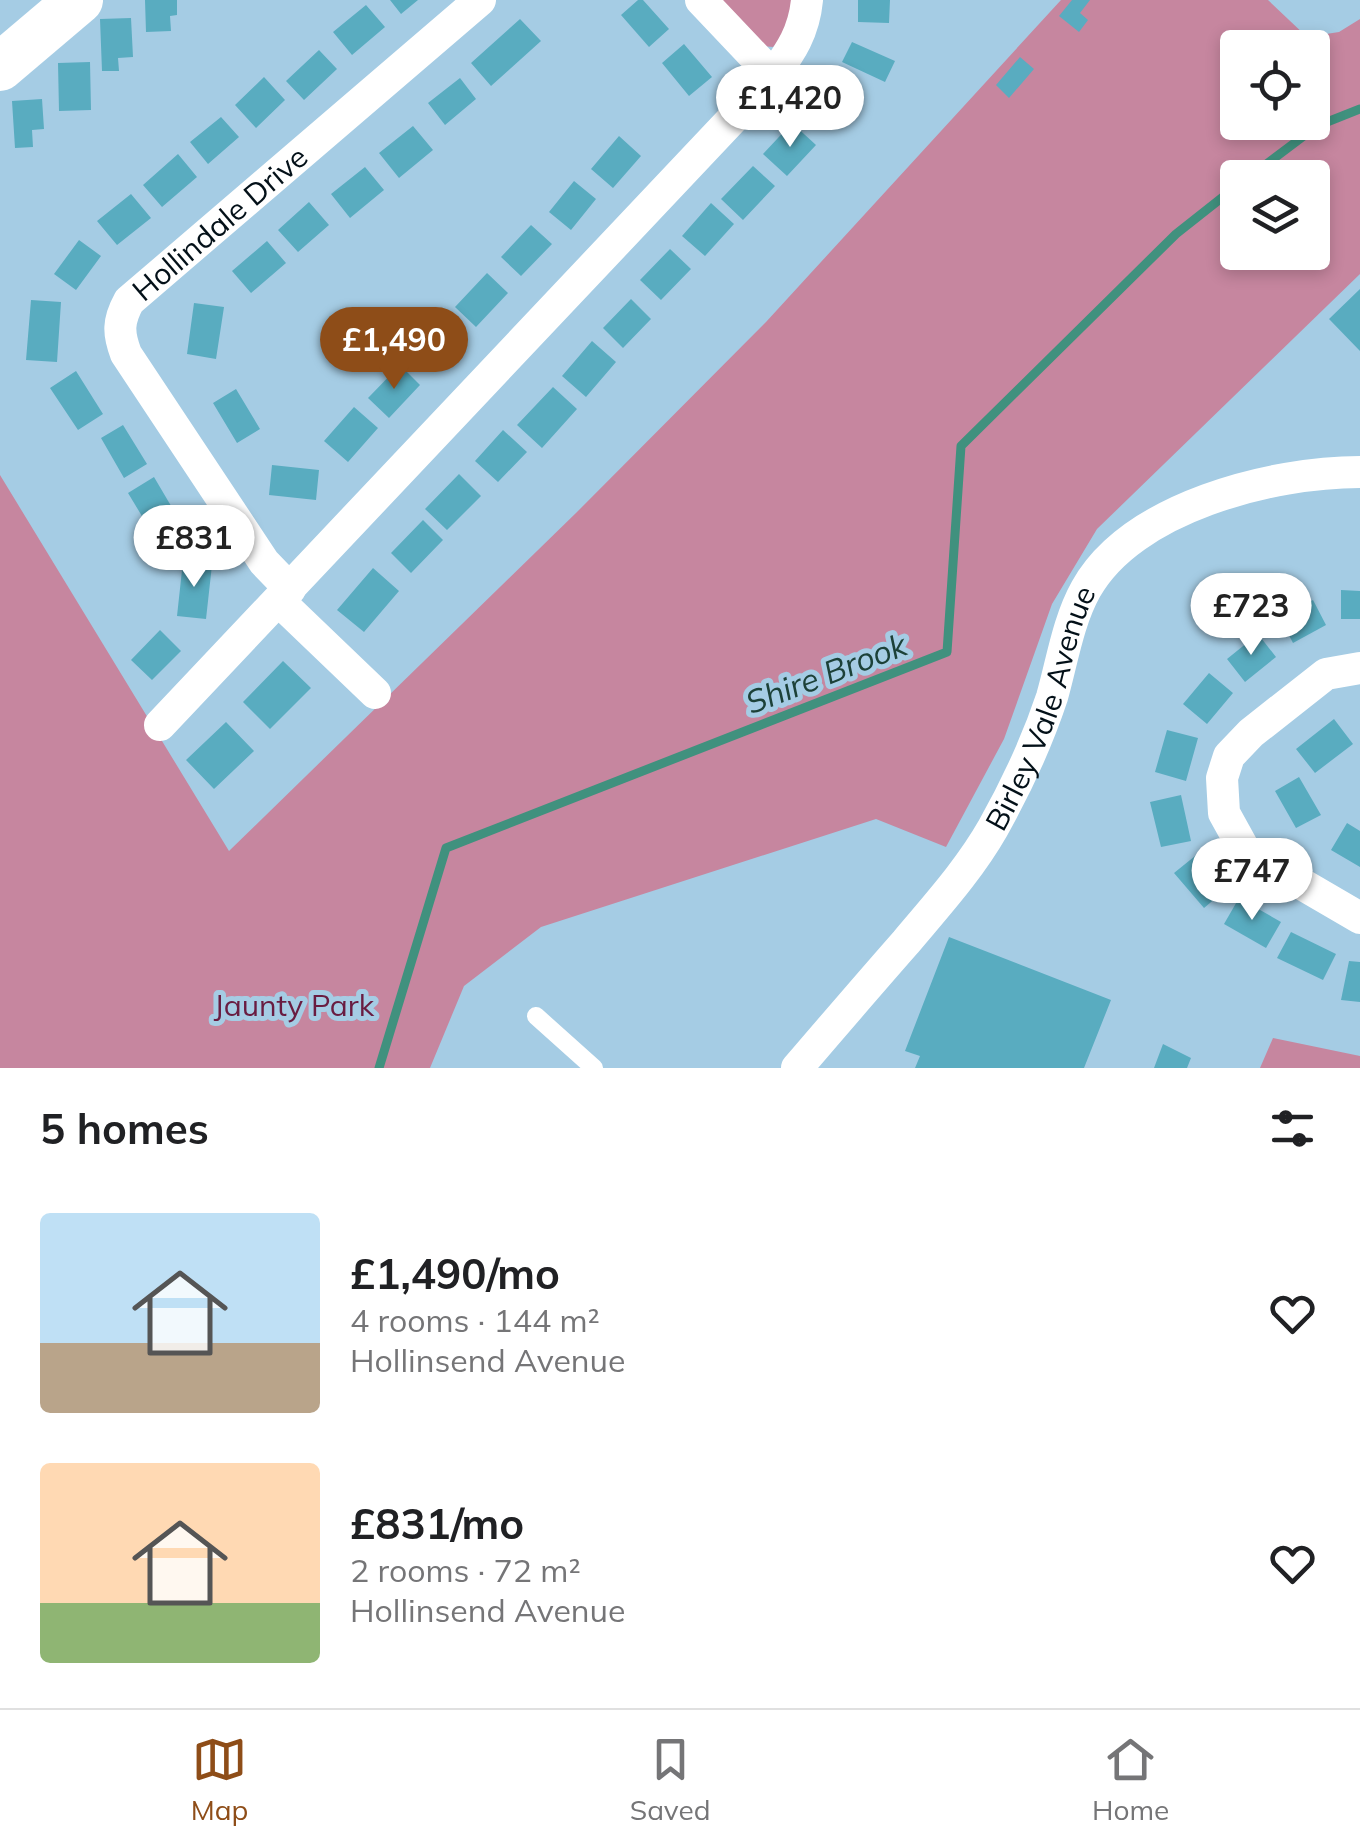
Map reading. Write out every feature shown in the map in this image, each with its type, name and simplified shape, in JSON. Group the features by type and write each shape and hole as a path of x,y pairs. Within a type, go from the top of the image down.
{"main road":[{"path":"3,59 79,0"}],"street":[{"name":"Hollindale Drive","path":"375,693 284,595 126,354 119,336 120,319 129,301 480,0"},
{"path":"701,0 773,76"},
{"path":"160,724 773,76 796,44 806,17 807,0"},
{"name":"Birley Vale Avenue","path":"797,1068 960,879 992,829 1026,764 1084,592 1102,563 1140,532 1193,506 1284,479 1316,473 1360,472"},
{"path":"1360,668 1326,674 1251,733 1230,756 1222,778 1224,813 1246,851 1360,918"}],"lane":[{"path":"536,1016 594,1068"}],"green space":[{"path":"718,0 793,0 784,36 773,47 762,46"},
{"name":"Jaunty Park","path":"1061,0 1268,0 1300,30 1220,30 1220,140 1330,140 1330,33 1360,19 1360,274 1097,529 1052,604 1004,739 946,847 876,819 541,927 464,986 430,1068 0,1068 0,475 229,851 766,322"},
{"path":"1273,1038 1360,1056 1360,1068 1260,1068"}],"building":[{"path":"145,0 177,0 177,15 170,16 171,31 146,32"},
{"path":"390,0 418,0 401,14"},
{"path":"643,0 669,29 649,47 621,15"},
{"path":"858,0 890,0 889,23 858,22"},
{"path":"1072,0 1090,0 1080,13 1088,20 1079,32 1059,16"},
{"path":"366,5 385,27 352,55 333,32"},
{"path":"131,18 133,57 118,58 119,71 102,71 100,19"},
{"path":"520,19 541,41 491,86 471,63"},
{"path":"852,42 895,61 885,82 842,62"},
{"path":"684,44 712,77 689,96 662,63"},
{"path":"319,50 337,69 304,100 286,81"},
{"path":"1020,57 1034,69 1009,98 996,85"},
{"path":"90,62 91,110 59,111 58,63"},
{"path":"835,76 861,97 834,129 808,108"},
{"path":"264,77 285,100 256,128 235,105"},
{"path":"460,78 476,99 445,125 428,103"},
{"path":"42,99 44,129 32,130 33,147 15,148 12,101"},
{"path":"221,117 239,137 208,164 190,142"},
{"path":"792,123 816,145 787,176 763,154"},
{"path":"413,126 433,150 399,178 379,153"},
{"path":"619,136 641,156 613,188 591,169"},
{"path":"178,154 197,177 162,207 143,185"},
{"path":"753,166 775,186 743,220 721,199"},
{"path":"365,167 384,190 350,218 331,194"},
{"path":"574,181 596,199 571,230 549,212"},
{"path":"131,194 151,218 117,245 97,221"},
{"path":"309,202 329,225 298,252 278,230"},
{"path":"711,203 734,224 705,256 682,236"},
{"path":"531,225 552,244 521,276 501,257"},
{"path":"79,240 101,256 76,290 54,274"},
{"path":"267,241 286,263 251,293 232,271"},
{"path":"670,249 691,269 661,300 640,280"},
{"path":"487,273 508,293 476,327 455,307"},
{"path":"1360,289 1360,351 1329,319"},
{"path":"631,299 651,319 623,348 603,328"},
{"path":"31,300 61,302 57,362 26,360"},
{"path":"194,303 224,307 216,359 187,354"},
{"path":"442,320 462,340 433,370 412,349"},
{"path":"592,341 616,362 586,397 562,376"},
{"path":"400,365 420,385 389,418 368,398"},
{"path":"76,371 103,414 78,430 50,388"},
{"path":"553,387 577,409 542,448 517,425"},
{"path":"236,389 260,429 237,443 213,403"},
{"path":"354,407 378,428 348,462 324,441"},
{"path":"123,425 147,464 124,478 101,438"},
{"path":"503,430 527,452 498,482 475,461"},
{"path":"272,465 319,470 316,500 269,495"},
{"path":"459,474 481,496 447,530 425,509"},
{"path":"154,477 177,516 151,531 128,493"},
{"path":"423,520 443,540 411,573 391,553"},
{"path":"183,561 212,565 206,619 177,616"},
{"path":"373,568 399,591 364,632 337,610"},
{"path":"1341,590 1360,591 1360,619 1341,619"},
{"path":"1313,600 1326,625 1293,643 1280,618"},
{"path":"160,630 181,651 152,680 131,660"},
{"path":"1258,634 1276,657 1245,682 1227,659"},
{"path":"283,661 311,688 270,729 243,702"},
{"path":"1209,673 1233,693 1207,724 1183,704"},
{"path":"1334,719 1353,744 1315,773 1296,749"},
{"path":"226,722 254,751 214,789 186,760"},
{"path":"1167,730 1198,738 1186,781 1155,772"},
{"path":"1299,777 1321,815 1296,828 1275,791"},
{"path":"1181,795 1191,841 1161,847 1150,802"},
{"path":"1347,823 1360,831 1360,867 1331,850"},
{"path":"1200,852 1229,887 1204,908 1174,873"},
{"path":"1239,898 1281,922 1266,948 1224,924"},
{"path":"1291,932 1336,954 1323,980 1277,958"},
{"path":"949,937 1111,1000 1084,1068 915,1068 920,1056 905,1051"},
{"path":"1349,961 1360,962 1360,1002 1341,1000"},
{"path":"1163,1044 1191,1058 1187,1068 1154,1068"}],"waterway":[{"name":"Shire Brook","path":"1272,160 1317,126 1360,109"},
{"name":"Shire Brook","path":"379,1068 446,848 947,652 961,446 1176,234 1220,199"}]}
